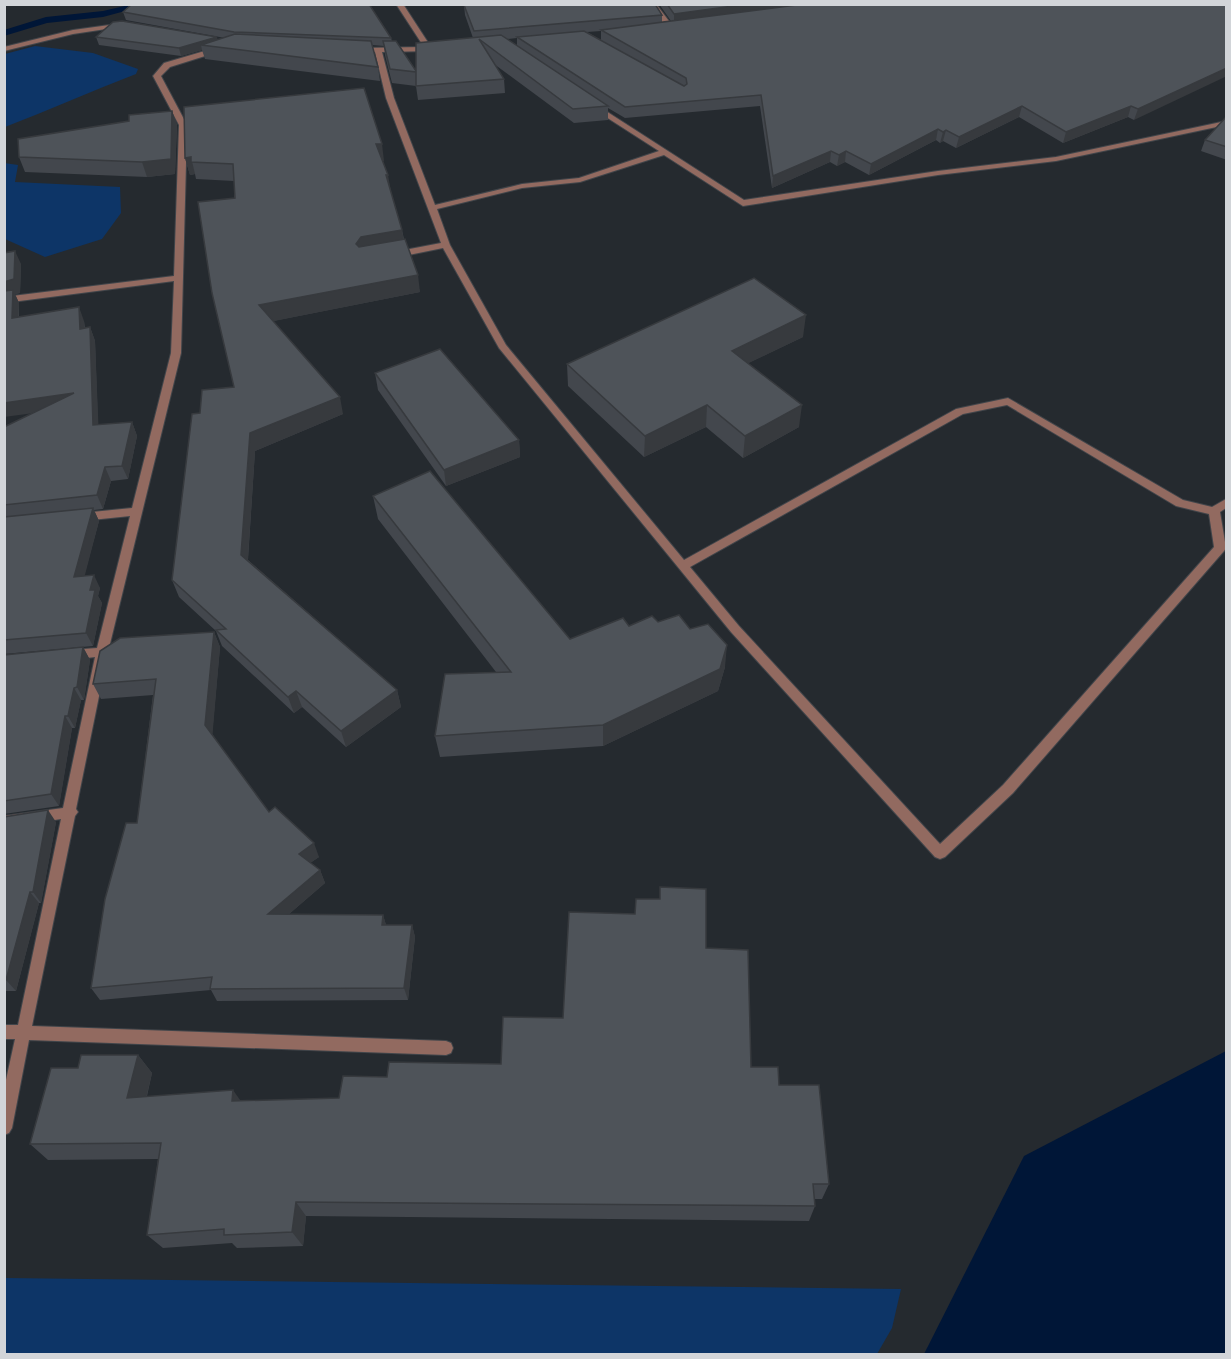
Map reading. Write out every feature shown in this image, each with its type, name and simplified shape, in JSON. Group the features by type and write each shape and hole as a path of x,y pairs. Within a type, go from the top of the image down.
{"street":[{"path":"343,49 378,51 434,49 399,4"},
{"path":"652,4 671,29"},
{"path":"4,49 73,32 124,24 136,26"},
{"path":"661,30 682,28"},
{"path":"4,1128 102,652 176,353 183,125 157,76 167,64 227,44 215,40"},
{"path":"378,51 390,98 446,245 502,346 735,629 940,853 1008,789 1220,548 1214,511"},
{"path":"589,102 743,203 938,173 1056,159 1224,125"},
{"path":"431,208 522,186 580,180 665,152"},
{"path":"388,256 446,245"},
{"path":"4,300 178,278"},
{"path":"684,565 960,411 1008,402 1180,503 1214,511 1227,503"},
{"path":"71,518 138,511"},
{"path":"58,656 102,652"},
{"path":"4,822 70,812"},
{"path":"4,1032 446,1048"}],"shaded area":[{"path":"35,46 93,53 138,69 136,74 5,127 5,54"},
{"path":"4,163 18,165 15,182 120,187 121,213 102,239 45,257 5,239"},
{"path":"1226,1051 1226,1354 924,1354 1024,1156"},
{"path":"5,1278 901,1289 892,1328 877,1354 5,1354"}],"building":[{"path":"132,4 369,4 391,38 234,32 123,12"},
{"path":"655,4 662,15 474,31 464,5"},
{"path":"667,4 748,4 674,14"},
{"path":"804,4 1227,4 1227,68 1138,109 1131,106 1066,132 1022,106 959,137 946,130 943,132 938,129 871,164 846,151 839,155 831,151 773,176 761,95 625,107 517,37 584,31 684,86 687,84 686,78 601,30"},
{"path":"122,21 217,37 179,48 96,37 113,22"},
{"path":"235,34 371,41 378,67 201,45"},
{"path":"501,35 608,106 573,109 479,39 504,79 416,86 416,72 390,69 383,41 396,41 416,71 416,43"},
{"path":"364,88 382,144 376,144 388,175 386,175 402,230 361,237 356,244 359,247 405,239 418,275 259,305 340,397 250,433 241,555 397,690 341,731 296,691 288,697 216,630 226,629 172,580 192,414 200,413 202,390 234,387 212,293 198,202 235,198 233,164 191,162 191,157 185,158 184,107"},
{"path":"172,111 171,159 142,162 19,157 18,139 129,121 129,115"},
{"path":"1226,117 1227,147 1205,140"},
{"path":"15,251 14,279 4,282 4,253"},
{"path":"754,278 806,315 732,351 802,405 745,436 707,405 645,436 567,364"},
{"path":"13,290 12,318 79,307 80,329 90,327 93,425 132,422 122,466 105,467 97,495 4,505 4,427 74,393 4,403 4,291"},
{"path":"440,349 519,440 444,470 375,373"},
{"path":"430,471 570,639 623,618 629,626 652,616 658,622 679,615 690,629 708,624 727,645 720,669 603,725 435,736 445,674 511,672 373,496"},
{"path":"93,508 74,577 94,575 90,590 95,590 86,633 4,640 4,517"},
{"path":"214,632 205,725 269,812 275,807 314,843 299,854 320,870 268,914 383,915 382,925 412,925 404,988 210,989 212,977 91,988 105,899 126,823 137,823 156,679 93,684 100,651 120,638"},
{"path":"83,647 77,687 74,688 68,716 65,716 51,794 4,801 4,655"},
{"path":"48,810 33,892 30,892 6,980 4,980 4,817"},
{"path":"660,887 706,889 706,948 748,950 751,1067 778,1067 779,1085 819,1085 829,1184 813,1184 815,1206 296,1202 292,1232 224,1235 224,1229 147,1235 161,1143 30,1144 51,1068 78,1068 81,1055 138,1055 127,1098 233,1090 232,1101 339,1098 343,1076 387,1077 389,1062 501,1064 503,1017 563,1018 569,912 635,914 636,899 660,899"}],"waterway":[{"path":"4,33 46,20 103,14 147,4"}]}
